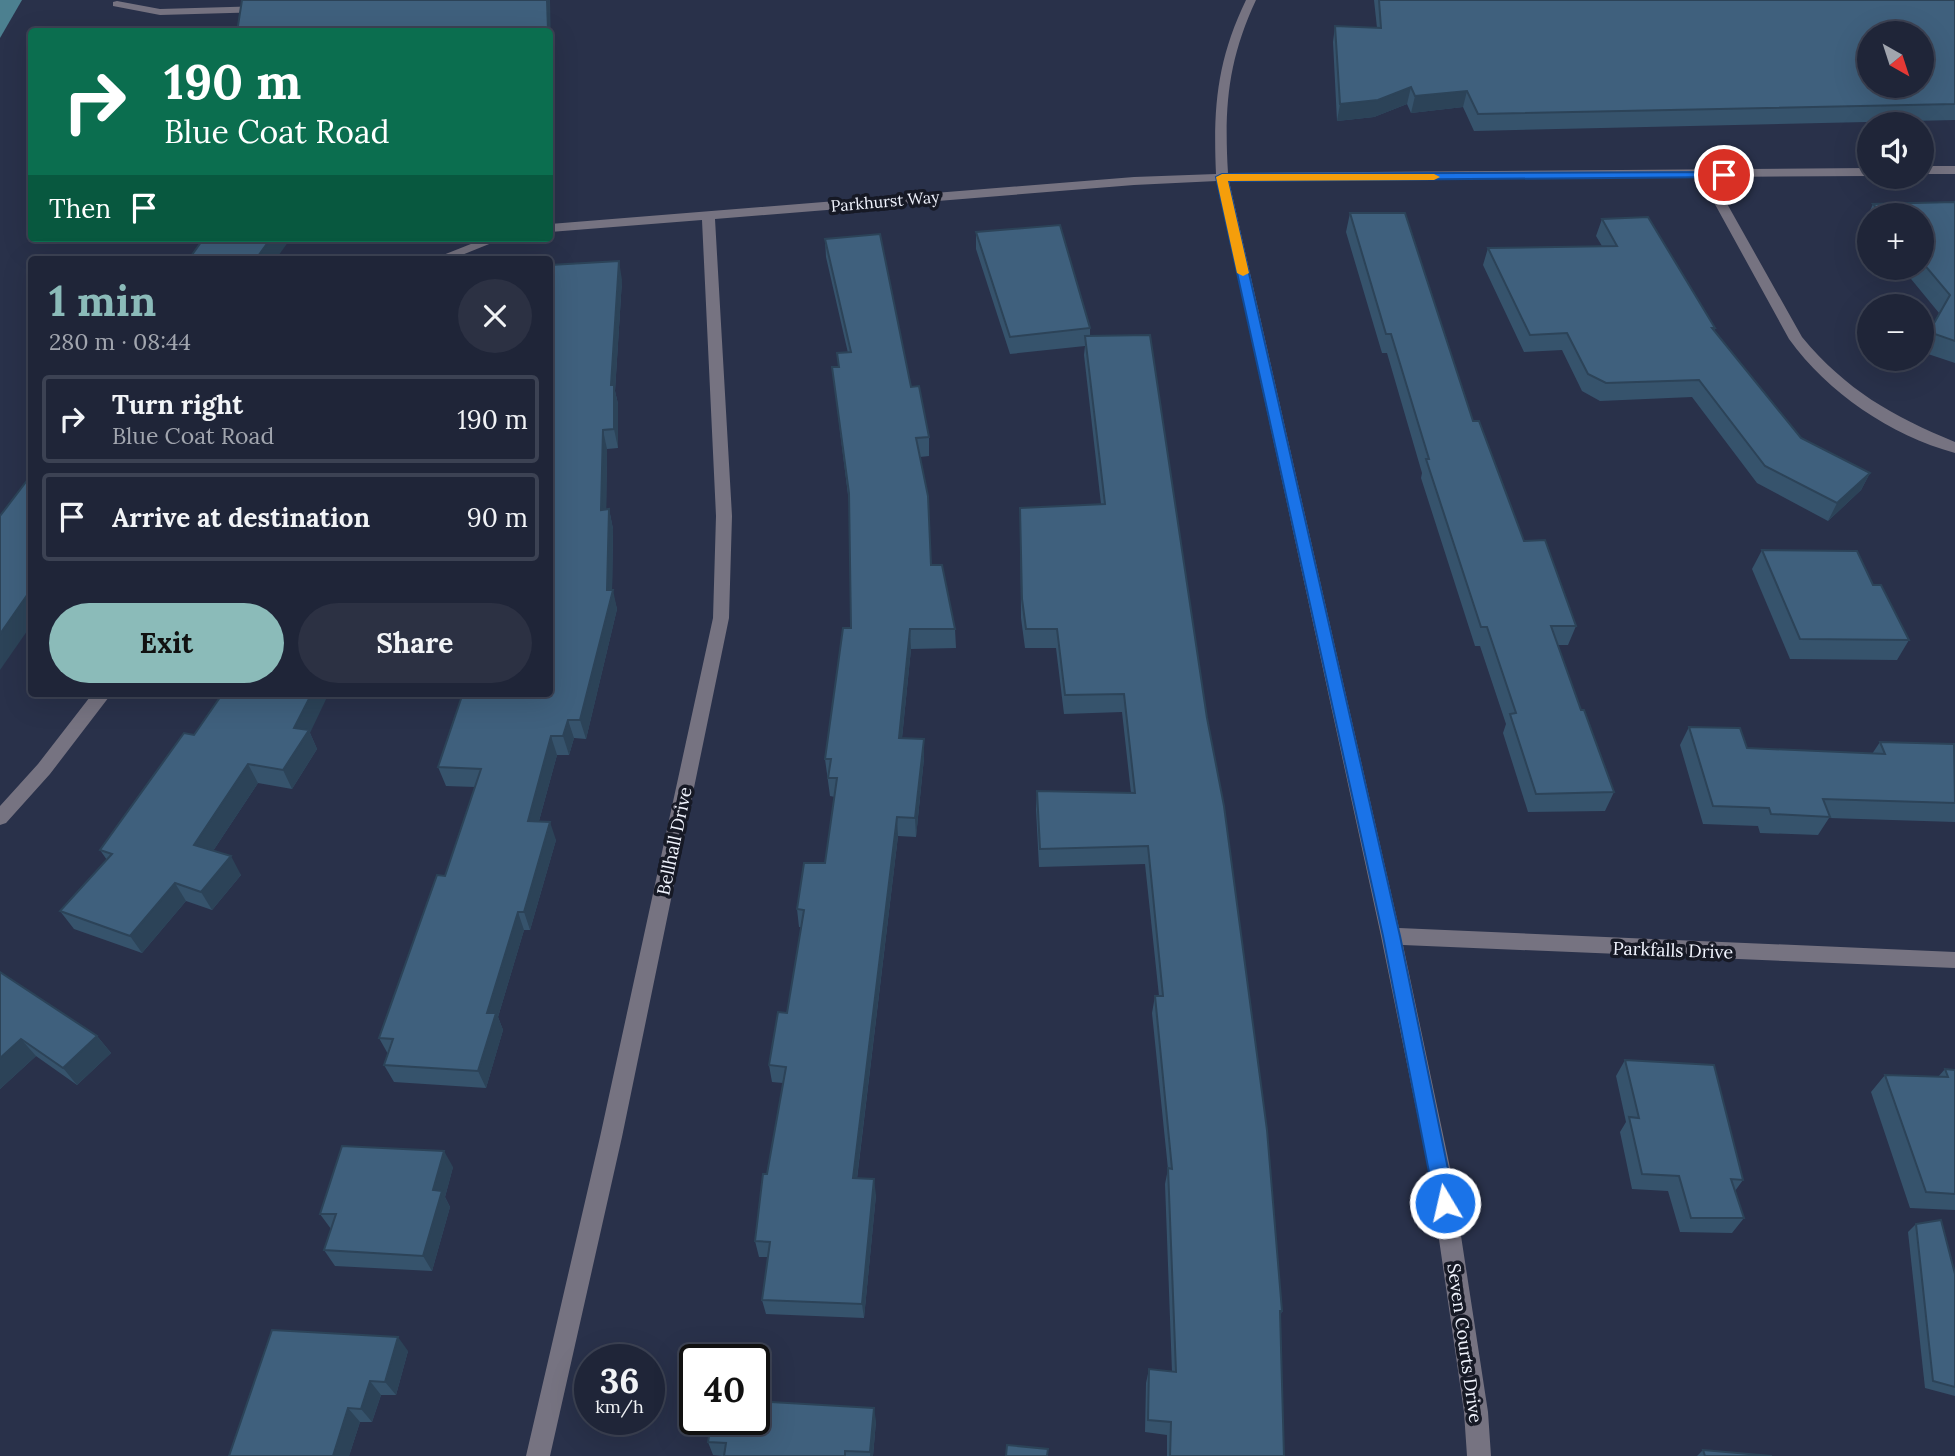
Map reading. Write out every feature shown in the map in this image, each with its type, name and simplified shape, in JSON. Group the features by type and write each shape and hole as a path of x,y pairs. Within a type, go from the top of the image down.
{"street":[{"name":"Seven Courts Drive","path":"1251,0 1234,34 1221,84 1219,120 1222,177 1391,936 1441,1177 1476,1412 1479,1456"},
{"path":"117,4 160,12 271,9"},
{"path":"1934,170 1955,170"},
{"name":"Parkhurst Way","path":"553,228 1133,181 1222,177 1857,172"},
{"path":"1705,175 1796,339 1831,381 1894,422 1955,448"},
{"name":"Bellhall Drive","path":"538,1456 614,1123 720,618 724,516 708,216"},
{"path":"448,256 487,242"},
{"path":"0,818 44,769 100,697"},
{"name":"Parkfalls Drive","path":"1391,936 1955,960"}],"water":[{"path":"0,0 22,0 0,38"}],"building":[{"path":"242,0 547,0 548,28 238,28"},
{"path":"1379,0 1955,0 1955,104 1478,114 1467,91 1415,96 1411,87 1378,100 1340,104 1335,26 1381,28"},
{"path":"1955,202 1955,341 1934,334 1934,323 1950,295 1934,276 1934,203 1914,203"},
{"path":"1350,213 1405,213 1473,421 1479,421 1524,541 1545,540 1576,626 1551,626 1614,792 1536,794 1510,714 1516,713 1487,627 1481,627 1426,459 1429,459 1391,334 1386,334"},
{"path":"1648,217 1715,328 1712,328 1801,438 1870,473 1837,503 1765,466 1699,380 1606,383 1588,374 1567,333 1530,335 1488,248 1617,246 1602,219"},
{"path":"1060,225 1090,328 1010,337 976,232"},
{"path":"880,234 911,387 919,386 929,437 916,438 928,496 931,565 942,565 955,629 910,629 899,738 924,739 915,818 897,817 853,1178 874,1179 862,1304 762,1300 770,1242 755,1241 763,1174 767,1174 786,1067 769,1065 778,1012 787,1013 804,910 797,909 804,863 825,863 837,778 828,778 831,759 825,759 843,628 851,628 849,493 832,367 839,367 837,353 851,352 825,239"},
{"path":"201,242 268,242 258,256 191,256"},
{"path":"619,261 611,385 614,385 614,429 603,430 601,510 609,509 607,590 613,590 580,720 568,720 563,736 551,736 528,821 550,822 524,912 518,912 487,1013 496,1013 478,1071 384,1065 393,1039 379,1038 437,875 445,876 481,769 438,767 462,697 553,697 553,265"},
{"path":"1150,335 1207,718 1224,806 1267,1130 1282,1311 1284,1456 1170,1456 1171,1422 1148,1420 1149,1369 1176,1372 1168,1168 1172,1169 1155,996 1163,996 1148,846 1040,849 1037,791 1135,793 1124,694 1065,695 1057,629 1026,629 1022,599 1020,508 1105,504 1085,336"},
{"path":"28,479 28,594 0,634 0,516"},
{"path":"1762,550 1857,551 1873,585 1881,585 1909,640 1800,639"},
{"path":"220,697 310,697 294,728 309,730 283,770 248,764 194,845 231,856 201,892 175,883 130,936 60,911 112,854 100,850 184,733 194,735"},
{"path":"1689,727 1740,728 1747,748 1885,754 1880,742 1954,744 1955,803 1823,799 1830,817 1771,814 1769,808 1713,806"},
{"path":"0,972 97,1036 63,1068 21,1039 0,1058"},
{"path":"1625,1060 1714,1065 1743,1180 1731,1179 1744,1218 1691,1218 1679,1176 1642,1174 1629,1117 1639,1118"},
{"path":"1945,1069 1955,1070 1955,1194 1926,1192 1885,1075 1948,1077"},
{"path":"342,1146 444,1151 433,1190 442,1191 423,1256 324,1250 336,1214 320,1214"},
{"path":"1941,1220 1955,1274 1955,1387 1933,1381 1916,1224"},
{"path":"272,1330 398,1337 385,1382 370,1381 361,1409 348,1408 333,1456 229,1456"},
{"path":"770,1402 874,1408 870,1452 845,1451 845,1456 724,1456 726,1443 708,1442 709,1435 770,1435"},
{"path":"1007,1445 1048,1449 1047,1456 1006,1456"},
{"path":"1703,1450 1772,1456 1705,1456"}],"slow traffic":[{"path":"1243,273 1222,177 1434,177"}],"route":[{"path":"1445,1203 1391,936 1222,177 1724,175"}]}
